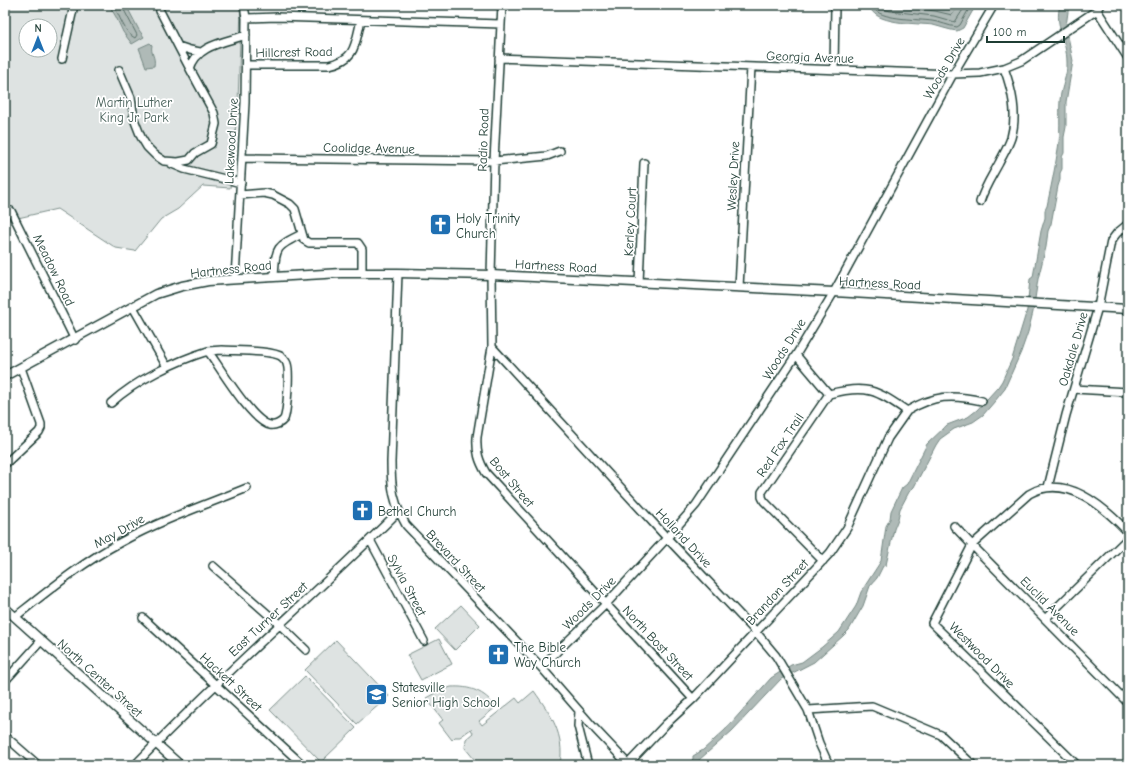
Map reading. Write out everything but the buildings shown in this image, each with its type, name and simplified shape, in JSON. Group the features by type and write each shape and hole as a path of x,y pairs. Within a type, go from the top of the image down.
{"main road":[{"name":"Hartness Road","path":"5,376 75,340 156,294 182,286 235,278 362,273 492,275 834,292 1128,309"},
{"name":"North Center Street","path":"5,608 180,765"}],"street":[{"path":"62,59 74,5"},
{"name":"Lakewood Drive","path":"235,278 243,158 246,65 246,18 244,5"},
{"name":"Radio Road","path":"492,275 494,162 502,5"},
{"path":"834,70 835,5"},
{"name":"Woods Drive","path":"541,667 606,604 696,505 796,355 834,292 953,74 994,5"},
{"path":"1099,8 1128,58"},
{"name":"Georgia Avenue","path":"499,58 953,74 980,73 1004,68 1021,60 1099,8"},
{"path":"160,11 214,113 216,124 211,144 195,153 189,160 164,162"},
{"path":"246,18 277,17 501,24"},
{"name":"Hillcrest Road","path":"246,65 329,66 340,63 349,57 354,47 361,20"},
{"path":"190,69 191,64 200,52 246,35"},
{"path":"178,46 200,52"},
{"name":"Wesley Drive","path":"739,288 751,66"},
{"path":"980,202 983,192 1008,146 1014,122 1014,106 1004,68"},
{"path":"119,70 131,98 134,119 140,137 146,147 164,162 195,172 241,183"},
{"name":"Coolidge Avenue","path":"243,158 494,162 547,156 560,151"},
{"path":"195,153 193,165 195,172"},
{"name":"Kerley Court","path":"639,283 644,163"},
{"path":"240,196 264,193 272,195 290,204 295,209 304,240 309,243 358,243 362,249 362,273"},
{"name":"Meadow Road","path":"11,211 75,340"},
{"name":"Oakdale Drive","path":"1048,487 1098,307 1111,240 1128,224"},
{"path":"274,276 275,259 278,249 283,243 302,234"},
{"name":"Brevard Street","path":"398,273 391,462 392,484 398,512 406,525 541,667 629,764"},
{"name":"Bost Street","path":"492,275 492,347 476,450 480,462 486,474 606,604"},
{"path":"133,307 167,368"},
{"name":"Holland Drive","path":"492,347 667,538 756,632 776,656 808,710 819,743 829,765"},
{"path":"111,403 124,392 187,357 208,351 258,352 274,354 282,357 287,364 289,372 286,413 283,420 278,424 270,425 244,403 208,351"},
{"path":"796,355 829,394 846,389 860,388 882,395 907,411 922,402 938,397 956,397 982,401"},
{"path":"5,464 39,432 41,428 41,424 21,368"},
{"path":"1074,389 1128,392"},
{"name":"Red Fox Trail","path":"823,561 764,501 762,492 829,394"},
{"name":"Brandon Street","path":"629,764 666,724 693,699 837,545 847,528 888,438 907,411"},
{"path":"972,545 1029,494 1038,489 1048,487 1065,488 1081,493 1095,503 1128,532"},
{"name":"May Drive","path":"15,617 94,558 120,542 152,526 247,488"},
{"name":"East Turner Street","path":"135,765 216,684 398,512"},
{"name":"Euclid Avenue","path":"954,526 1128,704"},
{"path":"1045,619 1128,538"},
{"name":"Sylvia Street","path":"370,540 424,640"},
{"name":"Westwood Drive","path":"972,545 932,623 1076,765"},
{"path":"213,566 306,650"},
{"name":"North Bost Street","path":"606,604 693,699"},
{"name":"Hackett Street","path":"143,618 303,765"},
{"path":"5,681 41,641"},
{"path":"808,710 865,705 879,708 941,735 973,765"},
{"path":"580,711 578,726 588,765"},
{"path":"5,736 38,765"}],"green space":[{"name":"Martin Luther King Jr Park","path":"5,5 241,5 238,104 230,188 203,186 178,209 161,219 135,251 116,248 57,209 5,221"},
{"path":"461,605 480,625 455,650 435,629"},
{"path":"439,639 452,664 421,680 407,655"},
{"path":"336,640 389,696 357,724 305,670"},
{"path":"305,676 356,728 321,762 270,710"},
{"path":"451,687 464,687 481,693 496,707 479,721 482,725 516,698 520,703 534,691 546,708 555,725 560,744 560,765 479,765 465,748 466,739 473,733 471,729 460,737 455,737 452,740 439,723 443,720 426,698"}],"water":[{"path":"109,5 126,5 144,37 132,44 123,32"},
{"path":"870,5 976,5 963,28 957,31 933,25 886,20 872,12"},
{"path":"1060,5 1069,5 1066,26 1073,61 1066,102 1066,127 1062,169 1028,332 1004,390 983,415 973,422 954,429 940,439 936,445 914,487 909,492 900,509 886,565 883,566 877,578 870,586 863,606 849,630 814,662 781,679 732,731 699,760 696,765 687,765 693,759 693,756 703,750 725,730 771,678 791,665 802,662 839,632 856,606 861,592 881,561 886,526 890,519 891,511 902,488 907,484 927,444 947,425 968,417 977,410 1002,381 1012,359 1027,310 1030,279 1033,277 1041,231 1045,218 1045,210 1056,163 1060,131 1060,100 1067,67 1065,47 1059,20"},
{"path":"150,43 152,45 154,66 146,67 139,48"}],"waterway":[{"path":"996,6 1013,7 1020,5"}],"place":[{"name":"Holy Trinity Church","path":"440,225"},
{"name":"Bethel Church","path":"362,511"},
{"name":"The Bible Way Church","path":"498,654"},
{"name":"Statesville Senior High School","path":"377,694"}]}
